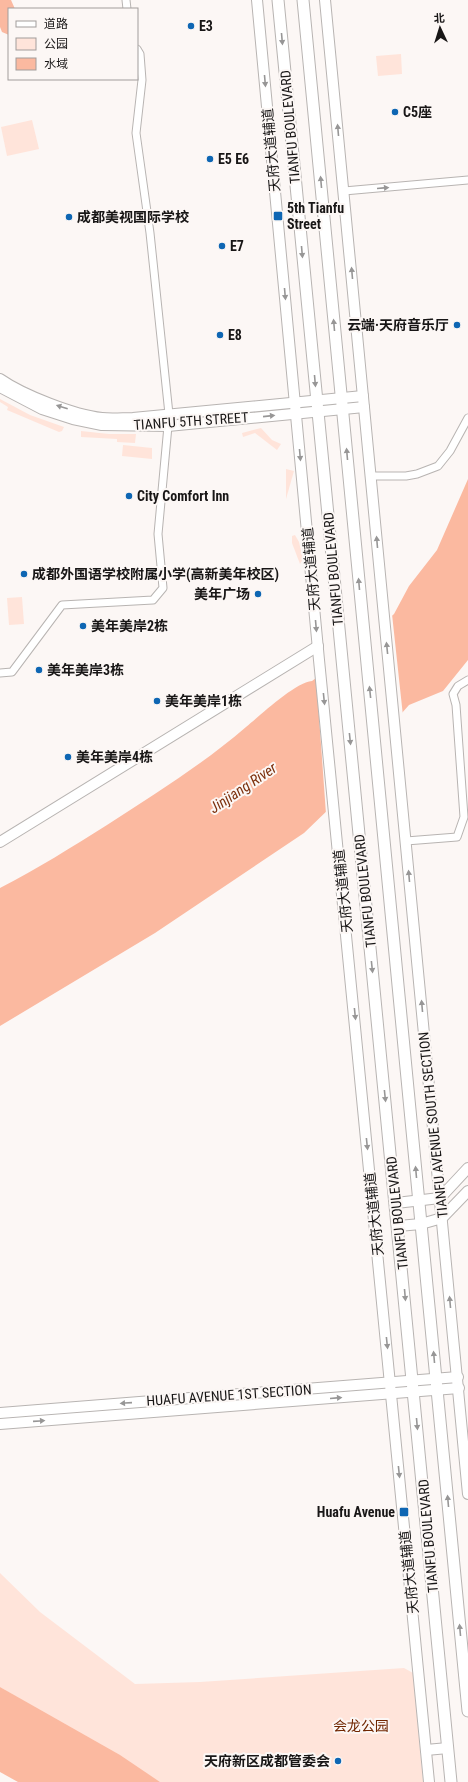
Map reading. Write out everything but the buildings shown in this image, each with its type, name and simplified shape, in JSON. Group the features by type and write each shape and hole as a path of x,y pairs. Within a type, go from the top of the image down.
{"main road":[{"name":"TIANFU BOULEVARD","path":"278,0 396,1203 451,1782"},
{"name":"TIANFU BOULEVARD","path":"303,0 468,1711"}],"street":[{"name":"天府大道辅道","path":"257,0 318,646 429,1782"},
{"path":"325,0 371,476 406,476 417,474 438,466 450,451 468,418"},
{"path":"138,51 140,54 142,80 136,133 150,233 169,414"},
{"path":"344,191 468,180"},
{"name":"TIANFU 5TH STREET","path":"0,380 24,393 47,402 101,418 133,418 295,402 317,406"},
{"name":"TIANFU 5TH STREET","path":"0,387 42,409 73,419 102,425 168,426 296,413 317,406 342,404 364,407"},
{"name":"TIANFU 5TH STREET","path":"342,404 363,396"},
{"path":"0,673 12,672 62,605 153,600 163,588 158,534 168,426"},
{"name":"TIANFU AVENUE SOUTH SECTION","path":"371,476 468,1494"},
{"path":"0,842 318,646"},
{"path":"406,841 456,837 462,825 464,817 456,706 453,694 458,686 468,681"},
{"path":"396,1203 440,1198 468,1168"},
{"path":"398,1226 421,1224 442,1218 468,1191"},
{"name":"HUAFU AVENUE 1ST SECTION","path":"0,1413 391,1382 413,1386"},
{"path":"0,1424 392,1393 413,1386 458,1383"},
{"path":"426,1750 448,1748"}],"green space":[{"path":"401,54 402,74 378,76 376,56"},
{"path":"32,120 39,149 7,156 1,127"},
{"path":"0,399 30,415 64,427 62,431 59,432 7,410 8,407 0,402"},
{"path":"261,428 272,440 281,444 277,450 255,433 243,437 242,433"},
{"path":"81,431 109,434 136,434 135,443 117,442 117,439 81,437"},
{"path":"123,445 152,448 152,459 122,456"},
{"path":"286,469 294,471 286,499"},
{"path":"295,535 299,542 303,559 300,564 292,543 292,536"},
{"path":"22,597 24,624 9,625 7,598"},
{"name":"会龙公园","path":"0,1573 40,1612 135,1684 200,1682 404,1668 413,1673 423,1782 160,1782 0,1687"}],"water":[{"path":"0,0 11,0 15,8 8,8 8,35 2,32 0,27"},
{"name":"Jinjiang River","path":"468,479 468,660 443,691 409,705 364,756 332,806 304,833 155,933 0,1026 0,888 68,850 178,778 230,741 287,693 296,687 312,681 353,650 394,614 409,586 437,550"},
{"path":"0,1687 120,1755 160,1782 18,1782 0,1772"}],"pier":[{"path":"392,614 403,716 366,757 346,790 326,814 316,675 352,649"}],"place":[{"name":"E3","path":"191,26"},
{"name":"C5座","path":"395,112"},
{"name":"E5 E6","path":"210,159"},
{"name":"5th Tianfu Street","path":"278,216"},
{"name":"成都美视国际学校","path":"69,217"},
{"name":"E7","path":"222,246"},
{"name":"云端·天府音乐厅","path":"457,325"},
{"name":"E8","path":"220,335"},
{"name":"City Comfort Inn","path":"129,496"},
{"name":"成都外国语学校附属小学(高新美年校区)","path":"24,574"},
{"name":"美年广场","path":"258,594"},
{"name":"美年美岸2栋","path":"83,626"},
{"name":"美年美岸3栋","path":"39,670"},
{"name":"美年美岸1栋","path":"157,701"},
{"name":"美年美岸4栋","path":"68,757"},
{"name":"Huafu Avenue","path":"404,1512"},
{"name":"天府新区成都管委会","path":"338,1761"}]}
